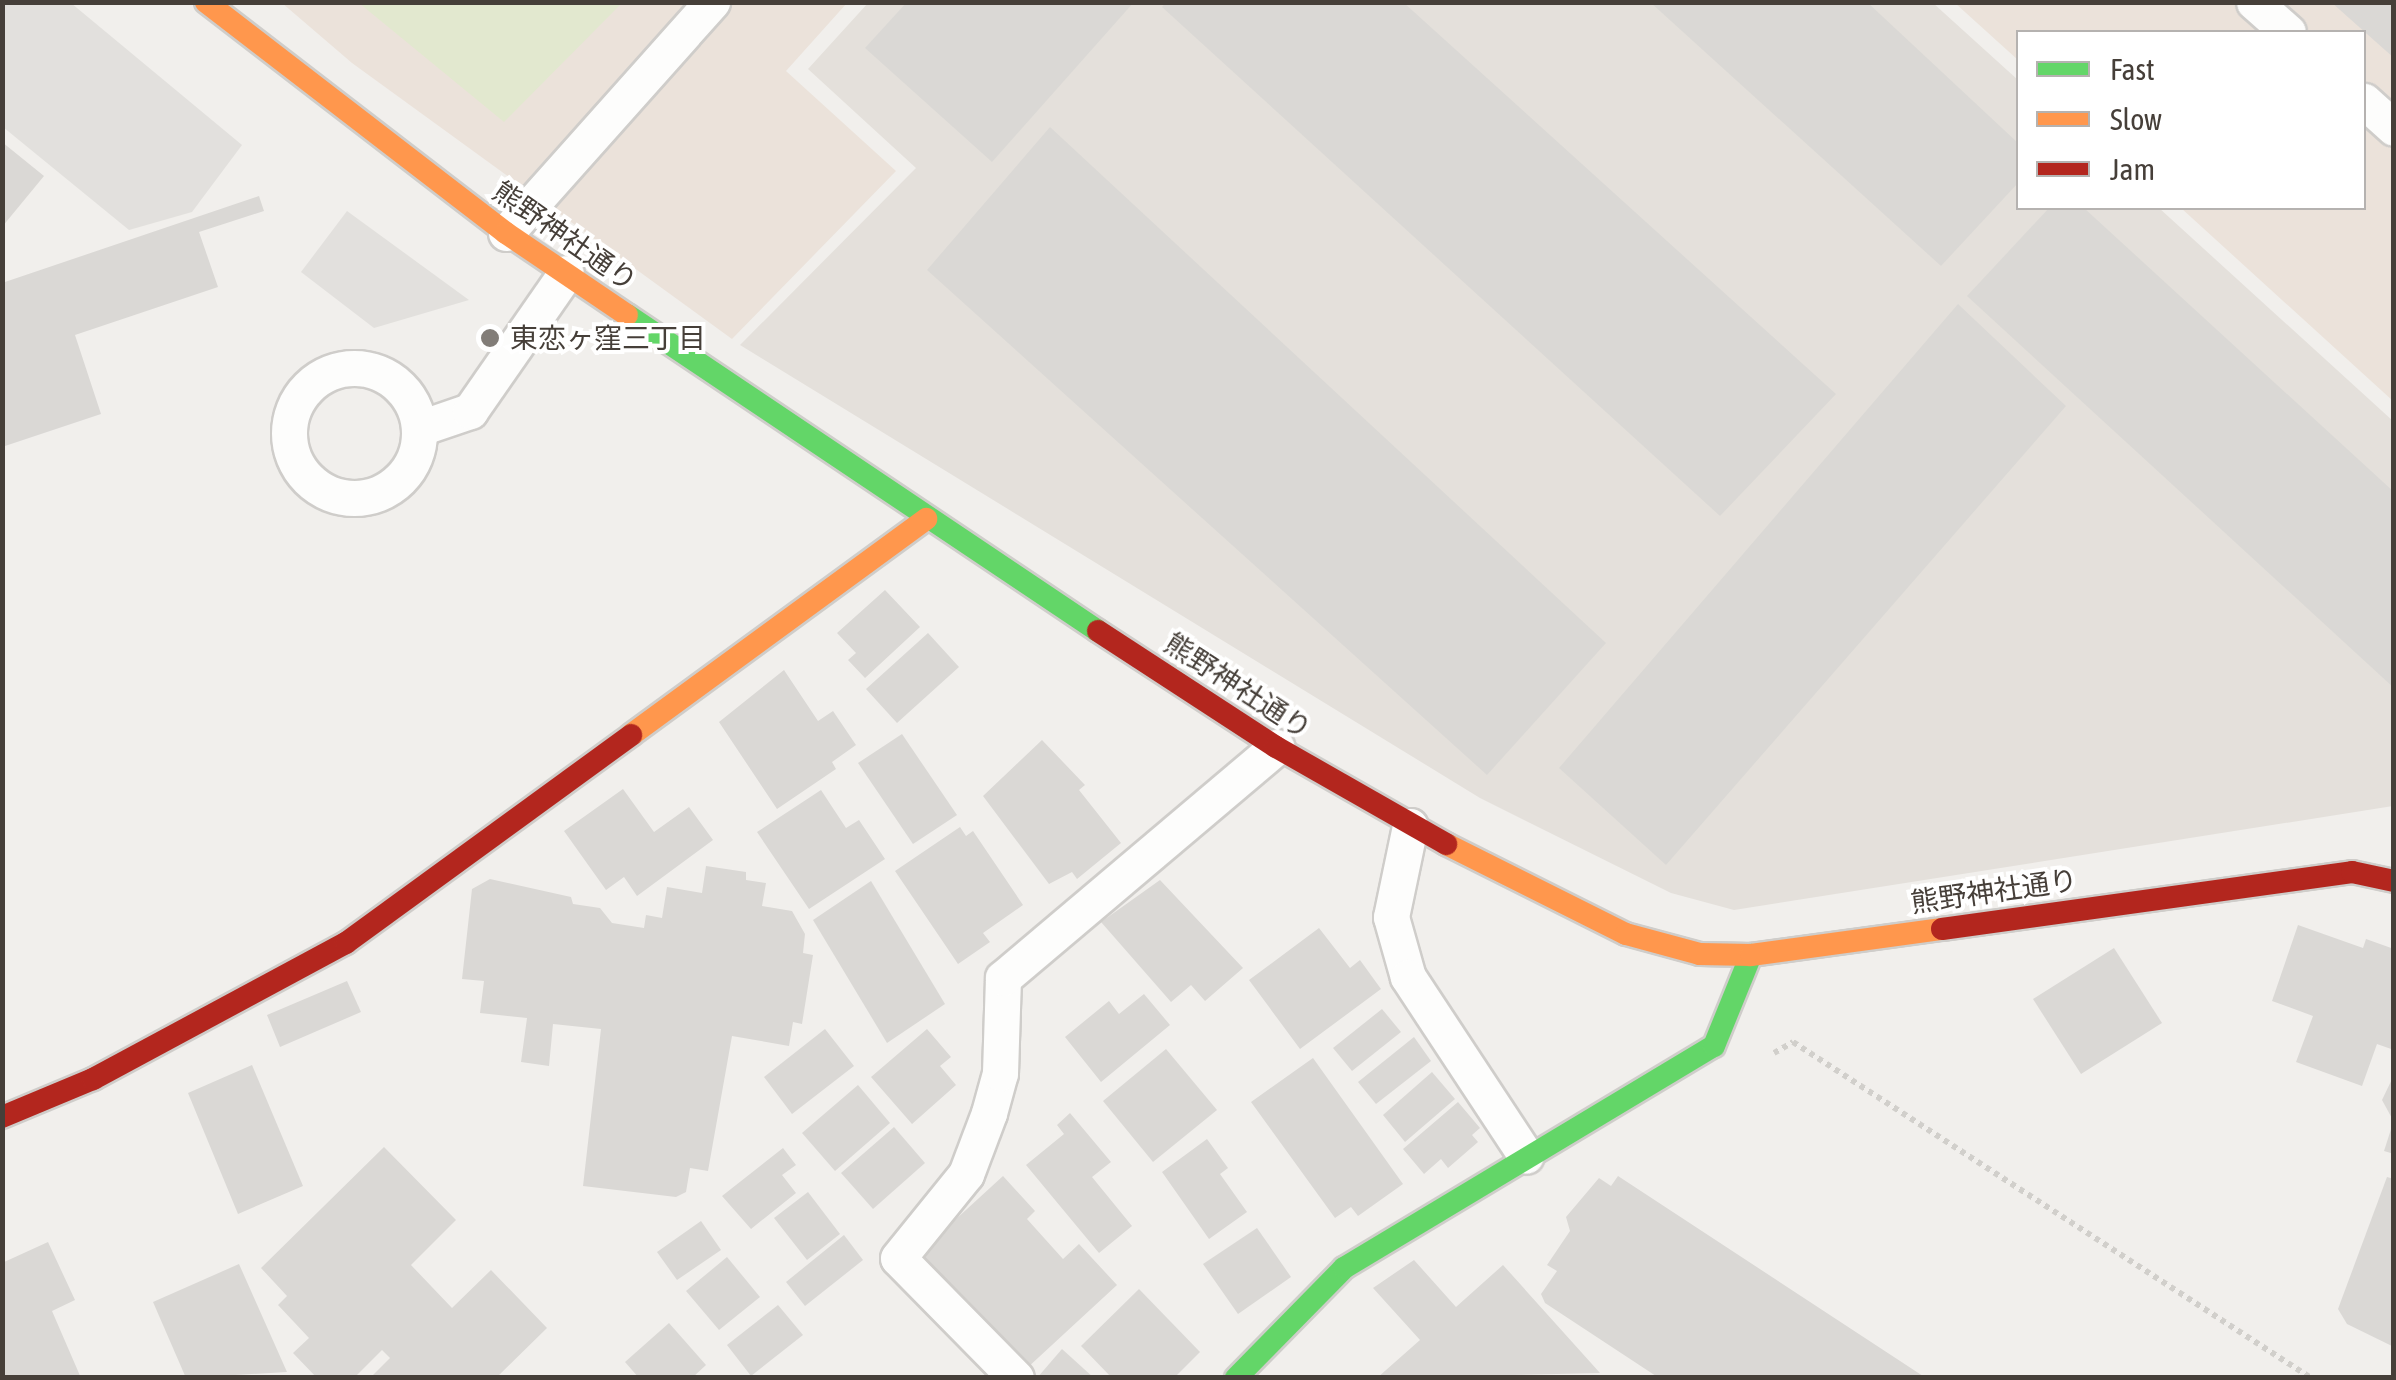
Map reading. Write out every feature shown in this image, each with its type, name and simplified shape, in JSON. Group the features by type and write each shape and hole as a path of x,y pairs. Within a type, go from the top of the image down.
{"street":[{"name":"熊野神社通り","path":"206,2 506,233 926,519 1276,747 1410,826 1626,934 1700,954 1752,955 2352,872 2394,881"},
{"path":"2,1116 94,1079 346,944 926,519"},
{"path":"1236,1378 1344,1268 1714,1046 1752,955"}],"lane":[{"path":"506,233 712,2"},
{"path":"2254,2 2286,30"},
{"path":"2366,103 2394,128"},
{"path":"420,428 470,411 566,273"},
{"path":"1016,1378 898,1258 966,1174 978,1144 1000,1073 1002,978 1276,747"},
{"path":"1410,826 1391,917 1408,977 1526,1156"}],"path":[{"path":"1714,1046 1748,1068 1793,1042 2311,1378"}],"shaded area":[{"path":"2,3 71,3 242,145 192,212 129,230 3,127"},
{"path":"282,3 847,3 786,71 896,171 732,339 352,63"},
{"path":"868,3 1933,3 2016,78 2016,210 2161,210 2393,421 2393,806 1734,910 1671,893 1480,798 740,345 916,168 808,69"},
{"path":"1955,3 2393,3 2393,401 2183,210 2366,210 2366,30 2016,30 2016,58"},
{"path":"347,211 469,300 374,328 301,272"}],"green space":[{"path":"359,3 622,3 504,122"}],"building":[{"path":"907,2 1134,2 992,162 865,48"},
{"path":"1166,2 1403,2 1836,394 1720,516 1162,7"},
{"path":"1650,2 1867,2 2016,141 2016,185 1941,266"},
{"path":"2331,2 2394,2 2394,58 2366,30"},
{"path":"1050,127 1606,643 1487,775 927,270"},
{"path":"2,142 44,176 2,227"},
{"path":"259,196 264,211 199,232 218,287 75,335 101,414 2,447 2,283"},
{"path":"2047,210 2086,210 2394,492 2394,688 1967,296"},
{"path":"1958,304 2066,406 1666,865 1559,768"},
{"path":"885,590 920,627 865,678 848,660 856,653 837,633"},
{"path":"928,633 959,667 897,723 866,689"},
{"path":"784,670 818,721 833,711 856,745 832,762 836,769 777,809 719,722"},
{"path":"902,734 957,815 913,844 858,763"},
{"path":"1042,740 1085,785 1079,790 1121,843 1077,879 1072,872 1049,884 983,796"},
{"path":"623,789 654,832 689,807 713,840 637,896 624,877 606,890 564,831"},
{"path":"821,790 846,828 859,820 885,859 809,909 757,832"},
{"path":"960,827 966,836 973,831 1023,905 983,933 990,942 958,964 895,871"},
{"path":"706,866 746,872 746,880 766,883 762,906 792,911 805,934 803,953 813,955 802,1024 793,1022 789,1046 732,1036 708,1171 690,1168 686,1192 676,1197 583,1186 601,1029 553,1024 549,1066 521,1062 527,1018 480,1013 484,981 462,979 472,889 490,879 571,897 573,904 600,908 612,923 644,928 646,915 662,918 667,887 702,893"},
{"path":"1160,880 1243,968 1205,1001 1191,985 1171,1002 1101,922"},
{"path":"871,881 945,1004 887,1043 813,920"},
{"path":"2298,925 2363,948 2366,939 2394,949 2394,1050 2377,1044 2362,1086 2296,1062 2313,1016 2272,1001"},
{"path":"1319,928 1350,968 1360,960 1381,989 1300,1049 1249,980"},
{"path":"2114,948 2162,1023 2081,1074 2033,999"},
{"path":"347,981 361,1012 280,1047 267,1015"},
{"path":"1144,994 1170,1025 1101,1082 1065,1037 1109,1001 1119,1014"},
{"path":"1382,1009 1401,1032 1352,1071 1333,1048"},
{"path":"825,1029 854,1066 792,1114 764,1077"},
{"path":"927,1029 951,1057 940,1066 956,1085 912,1124 871,1077"},
{"path":"1414,1037 1431,1061 1376,1104 1358,1082"},
{"path":"1166,1049 1217,1110 1153,1162 1103,1101"},
{"path":"1313,1058 1403,1184 1358,1216 1351,1207 1335,1218 1251,1102"},
{"path":"252,1065 303,1186 238,1214 188,1093"},
{"path":"1432,1072 1455,1099 1405,1142 1383,1115"},
{"path":"2394,1075 2394,1122 2382,1100"},
{"path":"858,1085 890,1123 835,1171 802,1133"},
{"path":"1458,1102 1480,1128 1472,1135 1478,1142 1448,1168 1441,1159 1424,1174 1403,1149"},
{"path":"1070,1113 1111,1162 1092,1177 1132,1226 1099,1253 1026,1165 1064,1134 1057,1125"},
{"path":"2394,1123 2394,1154 2384,1151"},
{"path":"894,1127 925,1163 873,1209 841,1173"},
{"path":"1207,1139 1228,1168 1220,1174 1247,1212 1209,1239 1162,1172"},
{"path":"384,1147 456,1220 411,1265 452,1308 491,1270 547,1328 496,1378 370,1378 390,1358 382,1350 354,1378 317,1378 293,1353 309,1338 278,1305 287,1296 261,1268"},
{"path":"783,1148 796,1165 782,1175 796,1193 751,1229 722,1196"},
{"path":"1003,1176 1035,1211 1027,1219 1063,1259 1079,1244 1117,1285 1026,1369 919,1253"},
{"path":"1618,1176 1926,1378 1659,1378 1545,1303 1541,1294 1557,1271 1547,1265 1570,1231 1566,1217 1599,1178 1611,1186"},
{"path":"2387,1177 2394,1179 2394,1347 2347,1324 2338,1309"},
{"path":"808,1192 840,1234 807,1260 774,1218"},
{"path":"701,1221 721,1250 677,1280 657,1252"},
{"path":"1257,1228 1291,1277 1238,1314 1203,1264"},
{"path":"844,1235 863,1260 805,1306 786,1282"},
{"path":"48,1242 75,1300 52,1311 81,1378 2,1378 2,1263"},
{"path":"727,1257 760,1297 719,1330 686,1291"},
{"path":"1414,1260 1456,1307 1503,1265 1600,1373 1377,1378 1420,1340 1373,1288"},
{"path":"239,1264 287,1372 186,1378 153,1302"},
{"path":"1139,1289 1200,1352 1174,1378 1112,1378 1081,1346"},
{"path":"778,1305 803,1335 751,1376 727,1345"},
{"path":"669,1323 706,1365 692,1378 639,1378 625,1362"},
{"path":"1062,1349 1094,1378 1037,1378"}],"traffic: fast":[{"path":"627,315 1098,631"},
{"path":"1236,1378 1344,1268 1714,1046 1751,955"}],"traffic: slow":[{"path":"206,2 506,233 627,315"},
{"path":"631,735 926,519"},
{"path":"1446,844 1626,934 1700,954 1751,955 1942,929"}],"traffic: jam":[{"path":"1098,631 1276,747 1446,844"},
{"path":"2,1117 93,1079 346,943 631,735"},
{"path":"1942,929 2352,872 2394,881"}],"place":[{"name":"東恋ヶ窪三丁目","path":"490,338"}]}
